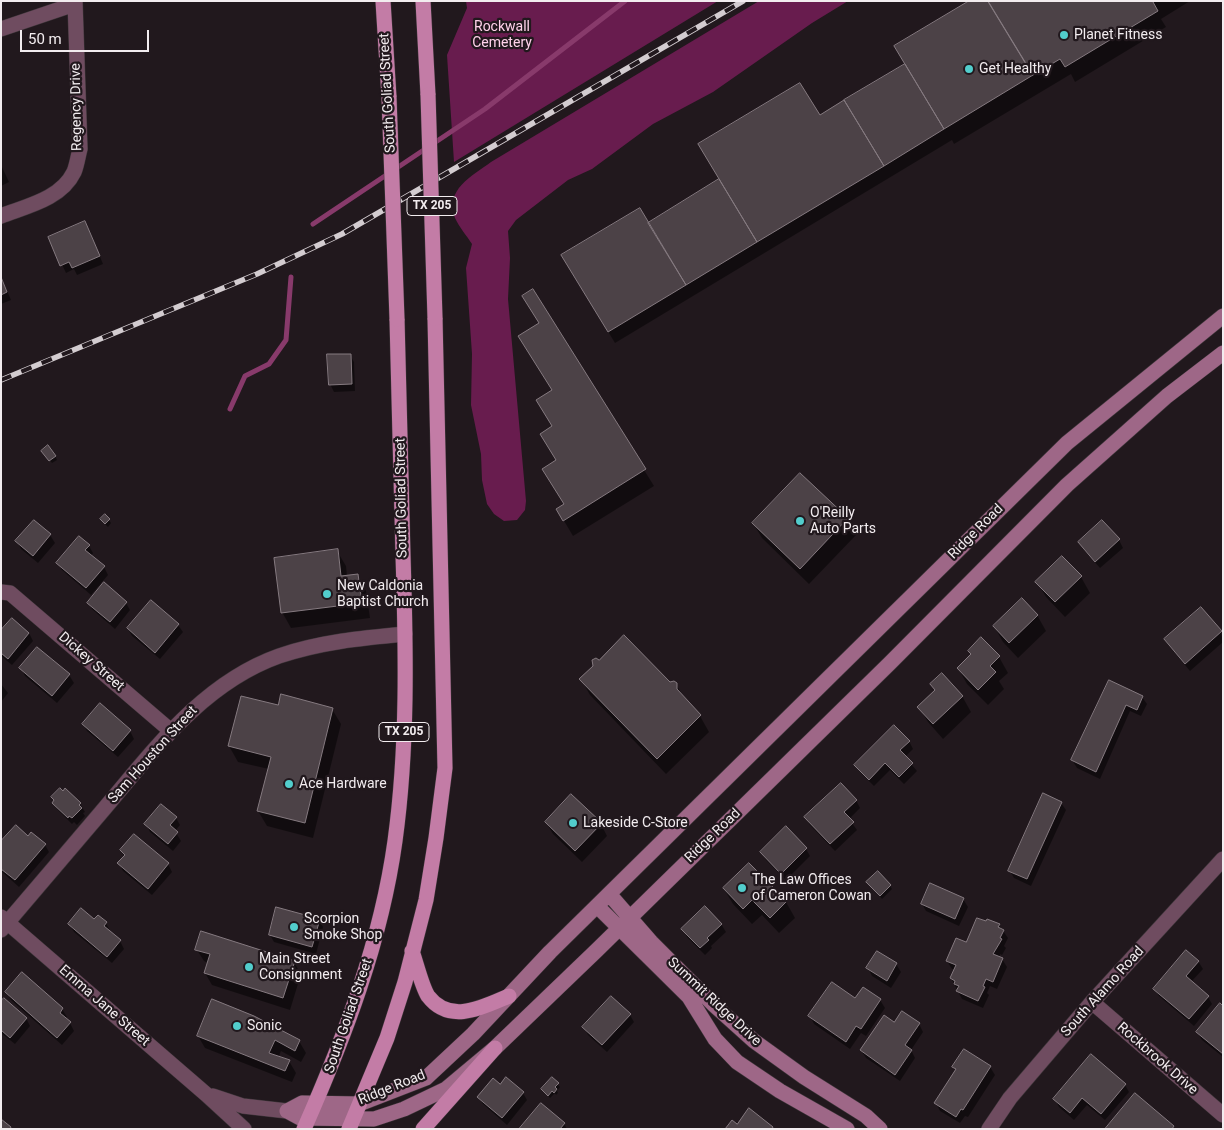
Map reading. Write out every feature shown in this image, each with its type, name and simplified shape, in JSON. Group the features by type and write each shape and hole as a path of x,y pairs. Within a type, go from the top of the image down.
{"main road":[{"name":"South Goliad Street","path":"306,1123 347,1026 366,970 377,932 394,843 399,803 404,729 405,634 397,319 389,97 383,1"},
{"name":"TX 205","path":"351,1124 387,1038 426,900 446,768 435,318 423,1"},
{"name":"Ridge Road","path":"287,1111 302,1103 359,1104 426,1078 473,1034 550,952 598,907 672,831 725,781 1067,442 1223,316"},
{"name":"Ridge Road","path":"287,1111 306,1123 351,1124 404,1109 446,1089 495,1048 625,923 890,663 1066,485 1168,396 1223,353"},
{"name":"Summit Ridge Drive","path":"610,895 625,923 689,997 715,1039 737,1062 780,1091 847,1129"},
{"name":"Summit Ridge Drive","path":"598,907 625,923 651,942 714,1005 764,1050 866,1116 880,1129"},
{"path":"412,951 427,995 437,1006 455,1012 471,1012 509,996"},
{"path":"431,1126 495,1048"}],"street":[{"path":"1,29 75,3"},
{"name":"Regency Drive","path":"1,216 48,198 62,188 74,172 80,149 75,3"},
{"name":"Dickey Street","path":"6,592 171,731"},
{"name":"Sam Houston Street","path":"3,923 171,731 189,712 224,685 256,666 279,656 316,645 405,634"},
{"name":"South Alamo Road","path":"988,1129 1010,1098 1092,1002 1223,859"},
{"name":"Emma Jane Street","path":"3,923 207,1094 244,1129"},
{"name":"Rockbrook Drive","path":"1092,1002 1223,1115"},
{"name":"Emma Jane Street","path":"207,1094 242,1106 287,1111"}],"green space":[{"name":"Rockwall Cemetery","path":"466,1 718,1 454,162 447,55 467,8"},
{"path":"759,1 848,1 812,23 713,92 653,124 592,169 568,180 516,220 508,231 510,258 508,299 526,501 525,510 517,520 504,521 494,514 487,504 482,480 481,454 471,405 472,354 466,268 472,244 455,218 453,199 468,178 491,162"}],"building":[{"name":"Get Healthy","path":"969,1 988,1 1033,75 944,129 894,46"},
{"name":"Planet Fitness","path":"988,1 1155,1 1153,2 1158,11 1065,67 1060,59 1033,75"},
{"path":"905,64 944,129 884,166 844,100"},
{"path":"800,83 820,115 844,100 884,166 757,242 698,144"},
{"path":"719,179 757,242 686,285 648,223"},
{"path":"640,208 686,285 608,332 561,255"},
{"path":"85,221 100,256 72,268 69,262 60,266 48,237"},
{"path":"1,277 7,292 1,295"},
{"path":"533,289 646,469 563,521 556,509 564,504 542,469 556,460 540,434 552,426 536,400 552,390 518,336 539,323 522,296"},
{"path":"327,354 351,354 352,384 329,385"},
{"path":"48,445 56,456 49,461 41,451"},
{"name":"O'Reilly Auto Parts","path":"800,473 848,518 800,569 752,523"},
{"path":"105,514 110,519 105,524 100,519"},
{"path":"34,520 51,534 33,556 15,541"},
{"path":"1102,520 1120,539 1095,562 1078,542"},
{"path":"79,536 90,545 85,550 105,566 86,588 56,563"},
{"path":"338,549 341,576 358,574 362,603 281,613 274,558"},
{"path":"1062,556 1082,576 1055,602 1035,582"},
{"path":"104,582 127,602 110,622 87,603"},
{"path":"1022,598 1038,615 1009,643 993,626"},
{"path":"151,600 179,624 155,653 127,628"},
{"path":"1201,607 1222,631 1185,664 1164,639"},
{"path":"12,618 29,633 8,659 1,653 1,630"},
{"path":"624,635 670,682 674,681 677,683 677,689 701,715 657,759 579,679 593,666 592,660 596,658 599,660"},
{"path":"981,637 1000,656 990,666 996,672 978,690 957,668 971,654 968,651"},
{"path":"37,647 70,674 52,696 19,668"},
{"path":"942,673 963,696 933,724 917,707 935,690 930,684"},
{"path":"1109,680 1143,696 1137,710 1126,705 1096,772 1071,760"},
{"name":"Ace Hardware","path":"281,694 333,708 305,823 257,811 271,757 228,746 241,696 278,705"},
{"path":"100,703 131,730 113,751 82,724"},
{"path":"894,725 910,741 900,750 913,763 899,777 885,763 869,780 854,765"},
{"path":"841,783 857,800 844,812 854,822 830,844 804,817"},
{"path":"60,788 63,791 65,788 81,803 79,805 82,808 72,818 69,816 68,818 52,803 54,800 51,797"},
{"path":"1043,793 1062,802 1027,879 1008,871"},
{"name":"Lakeside C-Store","path":"571,794 602,823 575,851 545,822"},
{"path":"161,804 177,817 170,825 178,832 168,844 144,824"},
{"path":"16,825 28,836 31,832 46,844 15,880 1,869 1,841"},
{"path":"786,826 807,848 781,874 760,852"},
{"path":"134,834 169,863 148,889 117,863 125,855 120,850"},
{"path":"749,863 787,901 770,918 752,900 743,909 723,888"},
{"path":"878,871 891,885 880,896 866,882"},
{"path":"930,883 964,898 955,919 921,904"},
{"path":"705,906 722,924 707,938 709,940 700,948 681,929"},
{"name":"Scorpion Smoke Shop","path":"276,907 320,919 312,947 269,935"},
{"path":"81,908 94,919 98,915 107,922 104,926 121,940 107,957 68,924"},
{"path":"977,918 986,921 987,919 1000,924 998,927 1004,930 1000,938 1002,939 993,954 1003,958 993,982 986,979 983,986 985,987 978,1001 956,991 959,986 954,984 955,981 950,978 956,965 946,961 956,938 966,942"},
{"name":"Main Street Consignment","path":"201,931 295,961 283,998 204,973 210,954 195,950"},
{"path":"1186,950 1199,961 1186,976 1209,996 1189,1019 1153,989"},
{"path":"877,951 897,963 887,981 866,968"},
{"path":"22,972 63,1008 60,1013 71,1022 57,1038 5,992"},
{"path":"832,982 855,998 863,987 881,999 861,1029 856,1026 846,1042 808,1016"},
{"path":"611,996 631,1014 602,1045 582,1027"},
{"path":"4,998 27,1018 10,1038 1,1030 1,1001"},
{"name":"Sonic","path":"212,999 254,1016 300,1040 295,1051 275,1040 269,1053 290,1060 285,1071 197,1036"},
{"path":"1220,1003 1223,1006 1223,1054 1196,1032"},
{"path":"902,1011 920,1023 905,1045 912,1050 895,1075 860,1050 884,1015 894,1022"},
{"path":"964,1049 991,1066 963,1110 961,1109 956,1117 934,1103 956,1069 952,1067"},
{"path":"1091,1054 1126,1084 1101,1114 1082,1098 1070,1113 1053,1099"},
{"path":"506,1077 524,1092 502,1118 477,1097 493,1078 500,1084"},
{"path":"552,1077 559,1083 555,1087 557,1089 554,1093 552,1091 548,1096 541,1089"},
{"path":"1135,1093 1174,1126 1172,1129 1105,1129"},
{"path":"541,1103 565,1123 560,1129 519,1129"},
{"path":"749,1108 773,1127 772,1129 725,1129 732,1120 737,1124"},
{"path":"1,1119 11,1127 10,1129 1,1129"}],"waterway":[{"path":"313,224 485,109 625,1"},
{"path":"230,409 245,376 269,364 286,340 291,277"}],"railway":[{"path":"1,380 257,274 342,234 743,1"}],"place":[{"name":"Planet Fitness","path":"1064,35"},
{"name":"Get Healthy","path":"969,69"},
{"name":"O'Reilly Auto Parts","path":"800,521"},
{"name":"New Caldonia Baptist Church","path":"327,594"},
{"name":"Ace Hardware","path":"289,784"},
{"name":"Lakeside C-Store","path":"573,823"},
{"name":"The Law Offices of Cameron Cowan","path":"742,888"},
{"name":"Scorpion Smoke Shop","path":"294,927"},
{"name":"Main Street Consignment","path":"249,967"},
{"name":"Sonic","path":"237,1026"}]}
